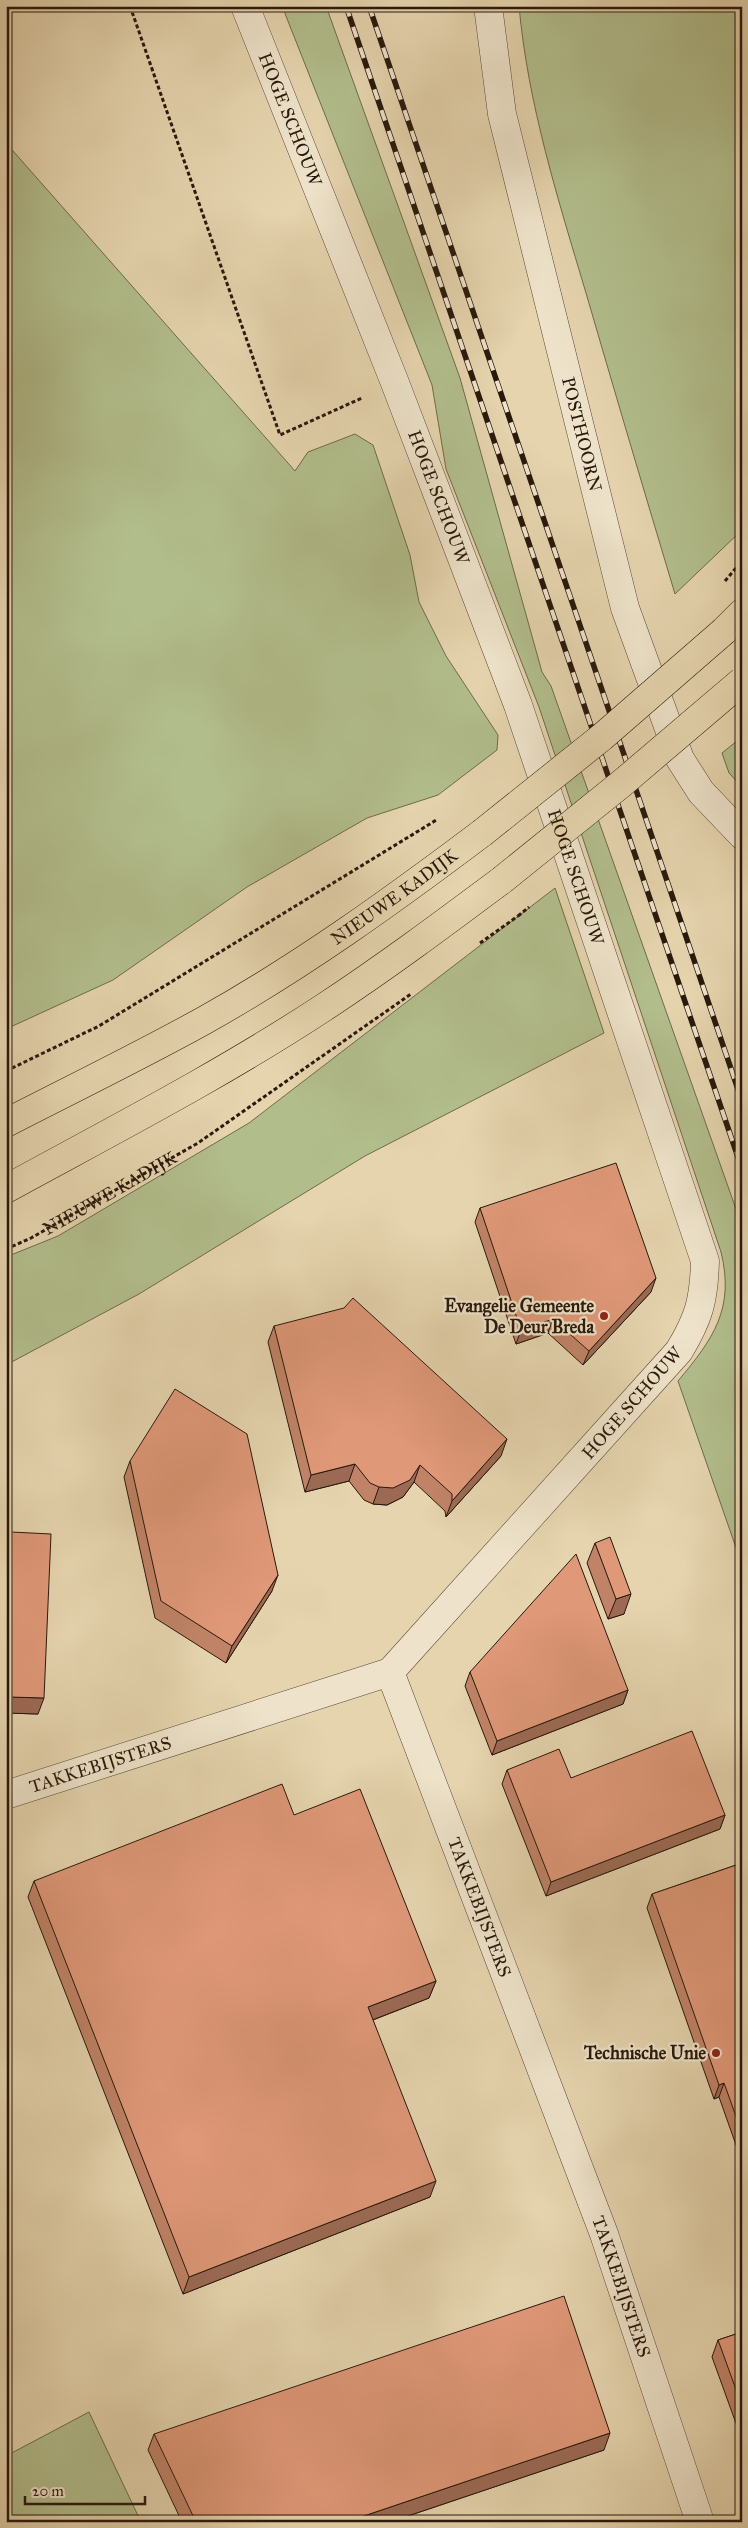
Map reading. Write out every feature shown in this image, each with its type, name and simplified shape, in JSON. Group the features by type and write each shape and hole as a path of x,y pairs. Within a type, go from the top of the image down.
{"main road":[{"name":"NIEUWE KADIJK","path":"6,1123 205,1019 294,966 387,904 482,833 602,737 733,622"},
{"path":"6,1189 231,1065 322,1009 411,948 502,880 621,784 742,681"}],"street":[{"name":"HOGE SCHOUW","path":"245,6 395,383 518,705 705,1261 704,1292 695,1324 679,1352 390,1672"},
{"name":"POSTHOORN","path":"488,6 502,114 625,608 680,759 701,792 742,835"},
{"name":"TAKKEBIJSTERS","path":"6,1795 390,1672 601,2225 700,2522"}],"path":[{"path":"130,6 280,435 395,383"},
{"path":"723,583 742,561"},
{"path":"6,1071 99,1026 444,816"},
{"name":"NIEUWE KADIJK","path":"6,1250 31,1238 198,1143 383,1014"}],"green space":[{"path":"282,6 326,6 460,378 542,672 551,686 742,1226 742,1565 678,1381 711,1337 723,1307 725,1272 721,1252 539,707 446,469 432,385"},
{"path":"519,6 742,6 742,530 675,594 545,151 529,79"},
{"path":"6,143 295,471 308,452 355,434 373,445 410,555 419,602 446,656 498,735 497,750 438,795 367,818 247,887 113,980 6,1029"},
{"path":"742,737 742,787 729,773 722,753"},
{"path":"555,888 604,1033 365,1156 139,1294 6,1365 6,1257 58,1236 249,1123"},
{"path":"89,2412 141,2522 6,2522 6,2456"}],"building":[{"path":"616,1163 656,1278 589,1351 553,1319 521,1330 480,1208"},
{"path":"353,1298 507,1439 452,1501 452,1494 420,1465 410,1480 393,1488 379,1487 370,1483 355,1464 311,1475 274,1326 344,1308"},
{"path":"175,1389 247,1434 278,1575 232,1646 161,1601 130,1461"},
{"path":"6,1522 8,1522 11,1532 51,1534 44,1698 9,1697 10,1686 6,1686"},
{"path":"610,1537 631,1594 616,1599 595,1543"},
{"path":"576,1554 628,1690 497,1741 470,1672"},
{"path":"692,1731 725,1815 551,1882 507,1770 559,1749 571,1778"},
{"path":"282,1784 294,1815 360,1789 436,1981 368,2007 436,2181 189,2277 34,1881"},
{"path":"742,1863 742,2133 724,2083 719,2085 652,1894"},
{"path":"564,2296 610,2433 346,2522 196,2522 154,2434"},
{"path":"742,2332 742,2406 718,2340"}],"railway":[{"path":"346,6 742,1169"},
{"path":"369,6 742,1101"}],"place":[{"name":"Evangelie Gemeente De Deur Breda","path":"604,1316"},
{"name":"Technische Unie","path":"716,2053"}]}
